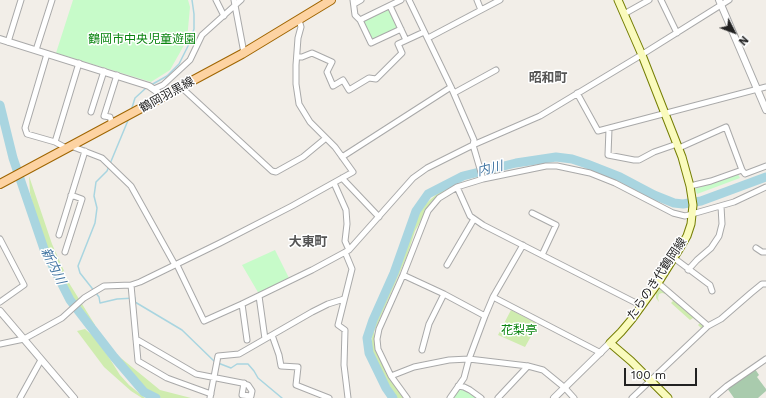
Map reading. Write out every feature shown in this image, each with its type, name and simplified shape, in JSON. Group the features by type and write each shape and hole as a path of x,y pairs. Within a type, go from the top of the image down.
{"main road":[{"name":"鶴岡羽黒線","path":"3,182 244,53 331,0"},
{"name":"たらのき代鶴岡線","path":"610,343 642,306 674,258 687,236 691,224 692,212 690,189 685,166 666,114 618,0"},
{"path":"610,343 668,398"}],"street":[{"path":"9,42 21,0"},
{"path":"36,50 52,0"},
{"path":"216,0 224,16"},
{"path":"154,89 163,85 190,60 202,35 224,16 235,2 241,0"},
{"path":"361,0 353,2 355,15 360,20 371,43 401,29"},
{"path":"360,20 401,0"},
{"path":"409,0 454,93 474,140 473,145 483,179"},
{"path":"477,0 481,10"},
{"path":"428,38 500,0"},
{"path":"624,14 649,0"},
{"path":"661,0 677,32"},
{"path":"47,54 25,128 27,134 85,151 102,158 131,186 176,265 204,322 312,270 347,251 413,178 427,168 473,145 540,116 642,55 721,2 729,0"},
{"path":"235,2 244,53"},
{"path":"721,2 766,110"},
{"path":"390,6 406,40"},
{"path":"0,344 24,340 62,318 84,298 104,286 131,285 140,282 220,243 353,172 335,147 310,122 300,104 296,84 298,38 301,27 299,20"},
{"path":"297,57 302,57 312,53 332,62 327,72 334,86 343,80 350,90 369,78 376,79 402,53 398,44 424,32"},
{"path":"0,39 149,86 159,93 160,99"},
{"path":"55,142 79,63"},
{"path":"454,93 496,70"},
{"path":"91,112 104,71"},
{"path":"112,124 110,117 104,116 117,75"},
{"path":"181,87 272,171 276,172 303,157 326,138"},
{"path":"342,157 451,87"},
{"path":"577,93 598,131 766,87"},
{"path":"609,129 608,154 639,160 654,152 678,146 726,127 742,170 745,174 766,166"},
{"path":"59,235 85,151"},
{"path":"406,398 391,376 378,349 377,338 428,211 439,198 457,187 483,179 546,166 569,167 590,173 615,183 673,213 685,216 692,212 734,202 766,187"},
{"path":"690,189 742,170"},
{"path":"342,178 379,217"},
{"path":"334,183 346,210 347,224 345,241 352,269 352,276 338,325 345,330 344,364 348,398"},
{"path":"457,187 470,216 474,219 642,306"},
{"path":"65,252 82,199 71,195"},
{"path":"688,270 711,248 719,236 722,224 721,206"},
{"path":"532,213 556,224 542,255"},
{"path":"447,265 474,219"},
{"path":"0,239 24,285 0,302"},
{"path":"450,398 464,378 469,359 493,297 522,245"},
{"path":"756,248 762,252 766,252"},
{"path":"674,258 688,270 710,285 712,291"},
{"path":"403,275 444,294 485,316"},
{"path":"658,283 708,326"},
{"path":"632,398 708,326 721,320 762,284 766,284"},
{"path":"131,285 138,360 166,378 210,396 218,356 238,354 312,312 328,304 344,300"},
{"path":"422,350 429,324 444,294"},
{"path":"259,296 265,339"},
{"path":"493,297 601,352"},
{"path":"242,304 247,340"},
{"path":"0,311 74,398"},
{"path":"272,335 279,355 280,366 298,367 296,385 329,398"},
{"path":"136,339 196,374 244,384"},
{"path":"554,398 610,343"},
{"path":"391,376 414,368 448,360 469,359 528,366 543,370 574,398"},
{"path":"713,398 726,386 766,359"},
{"path":"20,398 41,360"},
{"path":"498,398 528,366"},
{"path":"458,386 470,390 481,398"}],"green space":[{"name":"鶴岡市中央児童遊園","path":"73,0 188,0 190,7 187,40 170,70 151,82 56,53"},
{"path":"389,7 399,28 372,41 362,21"},
{"path":"738,174 740,178 697,194 695,189"},
{"path":"29,176 52,244 64,271 59,274 45,247 30,193"},
{"path":"479,177 480,179 451,189 427,210 415,231 407,256 374,332 375,346 394,385 403,398 397,398 383,375 373,354 371,345 374,323 395,277 415,221 423,206 438,193 450,186"},
{"path":"275,250 289,278 259,294 242,265"},
{"path":"66,278 95,325 93,328 69,295 61,279"},
{"path":"663,288 705,326 702,329 698,325 700,323 693,318 690,320 671,303 673,301 666,294 659,294 659,302 656,298 656,293"},
{"name":"花梨亭","path":"511,310 538,324 525,347 498,335"},
{"path":"85,329 93,336 120,375 129,385 145,398 142,398 131,391 104,367 77,331"},
{"path":"116,354 160,390 191,398 161,398 146,391 128,372"},
{"path":"755,369 759,375 757,377 766,391 758,398 734,398 727,388"},
{"path":"459,388 465,389 478,398 452,398"}],"waterway":[{"path":"151,85 167,76 179,64 189,44 194,29 192,0"},
{"path":"131,111 135,98 146,88"},
{"name":"新内川","path":"0,105 13,158 44,249 70,300 114,357 144,392 156,398"},
{"path":"129,118 107,171 96,182 94,196 97,208 95,223 78,266 80,273 99,297 100,303 117,299 135,298 135,302 182,330 215,362"},
{"name":"内川","path":"393,398 386,388 369,353 367,338 373,320 394,273 416,211 428,194 463,176 516,163 556,157 572,159 587,164 620,177 654,195 674,203 683,204 701,201 766,177"},
{"path":"218,363 231,368 237,364 248,364 258,378 282,398"}],"district":[{"name":"昭和町","path":"548,78"},
{"name":"大東町","path":"308,242"}]}
